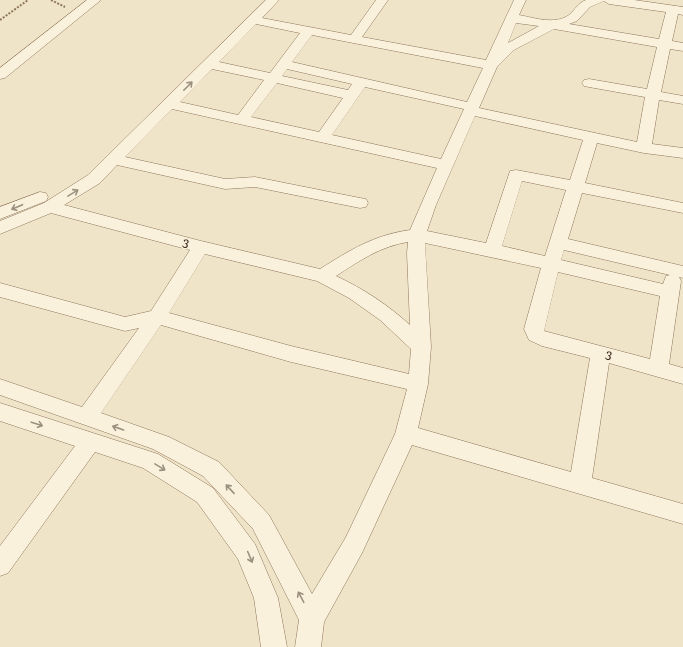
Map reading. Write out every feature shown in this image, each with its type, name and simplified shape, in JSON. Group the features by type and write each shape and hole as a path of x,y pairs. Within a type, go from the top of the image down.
{"street":[{"path":"0,75 95,0"},
{"path":"0,214 49,193 84,173 105,154 256,0"},
{"path":"0,228 50,207 94,179 273,0"},
{"path":"354,39 382,0"},
{"path":"308,647 312,619 354,546 406,434 418,384 421,347 417,280 418,235 446,165 520,0"},
{"path":"491,65 509,47 552,25 573,18 586,4 598,0"},
{"path":"610,0 678,10 665,44 653,94 644,148"},
{"path":"512,18 683,48"},
{"path":"253,20 491,65"},
{"path":"242,120 309,30"},
{"path":"209,64 350,95"},
{"path":"283,64 362,81 591,138 644,148 683,153"},
{"path":"323,138 350,95 362,81"},
{"path":"589,83 683,100"},
{"path":"170,104 446,165"},
{"path":"551,264 574,186 591,138"},
{"path":"114,160 225,184 256,182 360,203"},
{"path":"492,250 516,175 683,208"},
{"name":"3","path":"50,207 201,247 322,276 355,293 387,316 421,347"},
{"path":"322,276 364,250 390,239 418,235 492,250 670,292"},
{"path":"558,243 680,268 670,292 658,369"},
{"path":"87,417 157,317 201,247"},
{"name":"3","path":"551,264 534,329 536,335 542,340 601,353 683,376"},
{"path":"0,290 125,324 157,317 291,354 418,384"},
{"path":"580,484 601,353"},
{"path":"0,387 161,443 212,469 261,522 312,619"},
{"path":"0,412 150,461 205,495 248,552 266,598 274,647"},
{"path":"406,434 683,514"},
{"path":"0,565 90,442"}],"path":[{"path":"0,20 28,0"}]}
